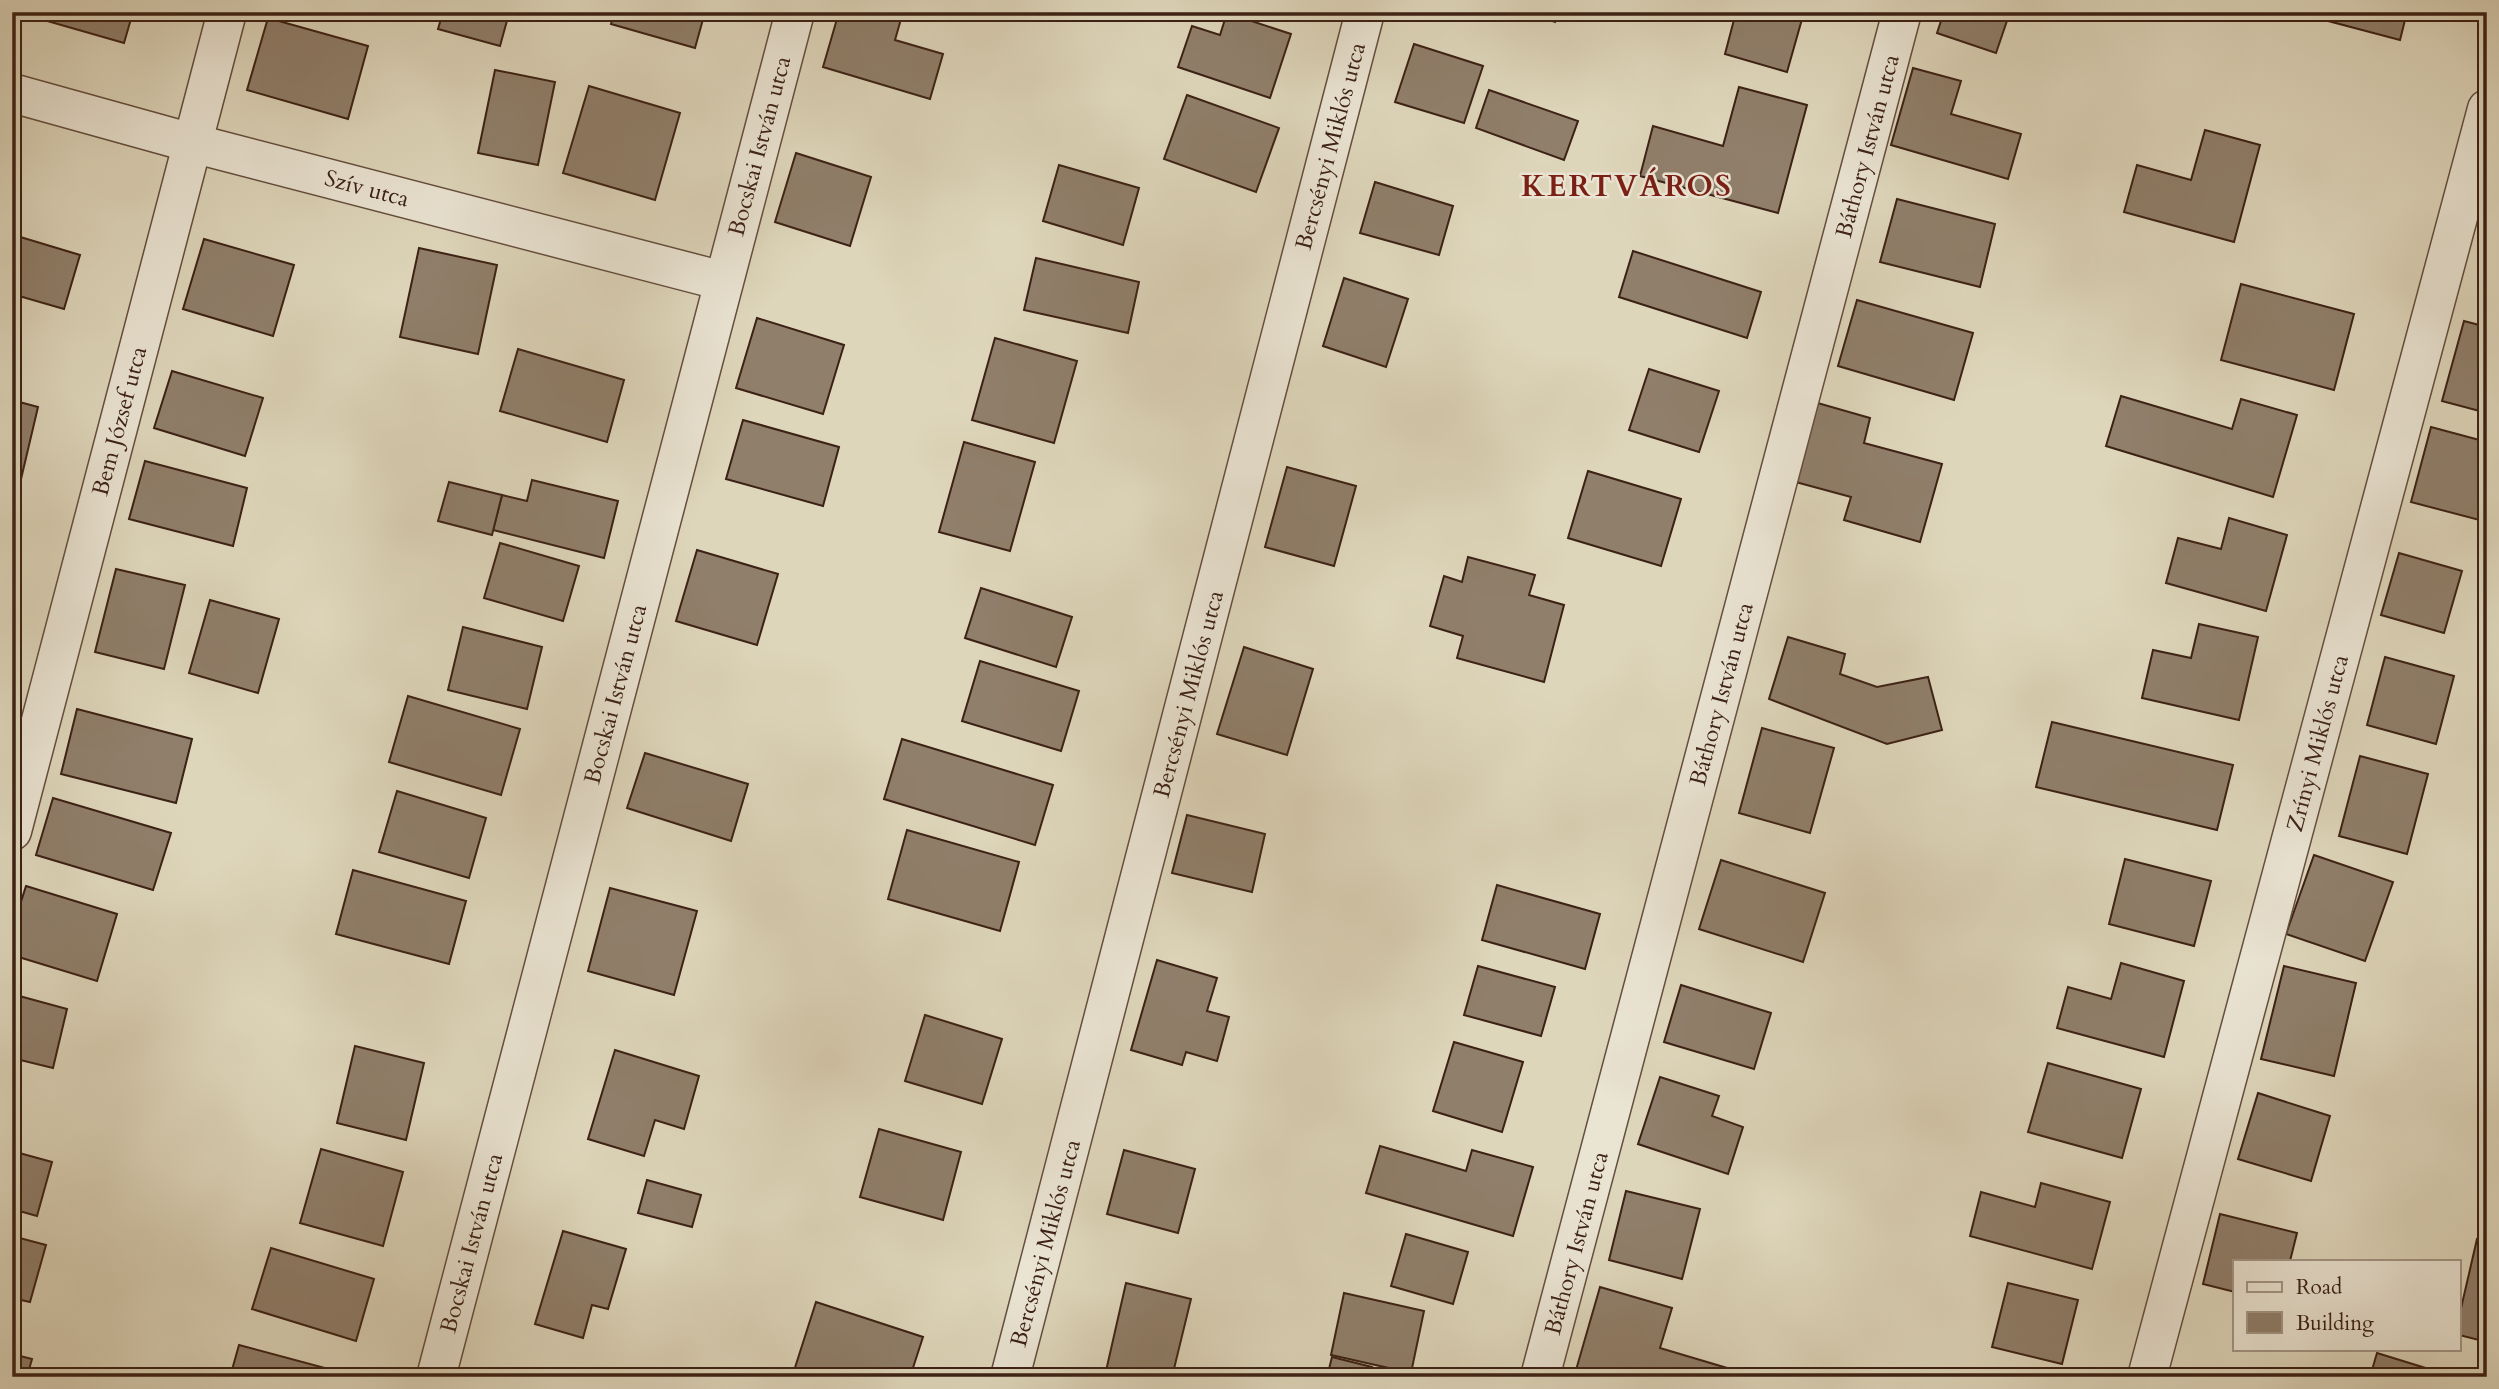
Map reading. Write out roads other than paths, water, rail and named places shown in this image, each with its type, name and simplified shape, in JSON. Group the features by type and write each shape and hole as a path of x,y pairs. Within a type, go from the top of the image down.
{"street":[{"name":"Bem József utca","path":"12,831 227,12"},
{"name":"Bocskai István utca","path":"436,1377 795,12"},
{"name":"Bercsényi Miklós utca","path":"1010,1377 1365,12"},
{"name":"Báthory István utca","path":"1540,1377 1902,12"},
{"name":"Szív utca","path":"12,93 192,143 723,281"},
{"name":"Zrínyi Miklós utca","path":"2147,1377 2487,109"}],"district":[{"name":"KERTVÁROS","path":"1627,186"}]}
